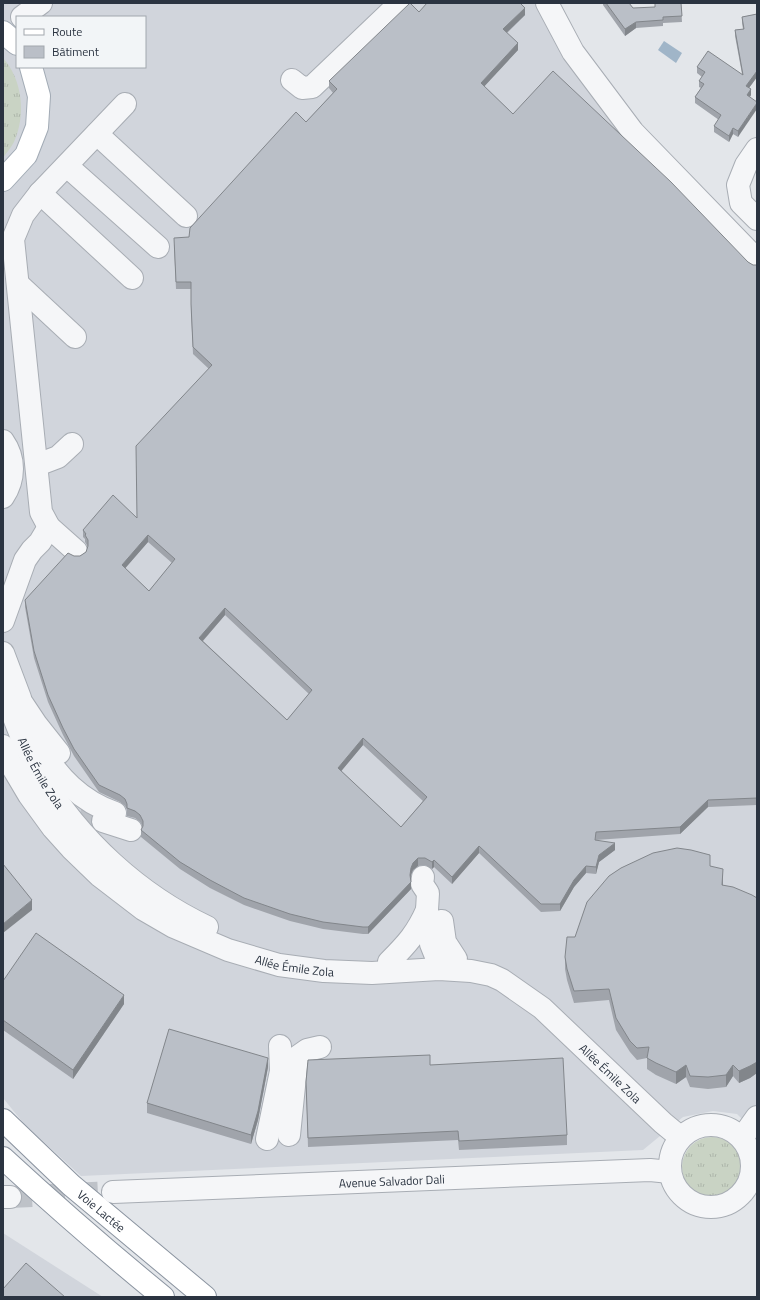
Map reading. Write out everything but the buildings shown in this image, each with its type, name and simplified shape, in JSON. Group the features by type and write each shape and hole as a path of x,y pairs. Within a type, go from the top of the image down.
{"main road":[{"path":"3,32 16,43"},
{"path":"3,180 26,156 37,127 39,96 31,68"},
{"name":"Voie Lactée","path":"3,1120 70,1185 205,1297"},
{"path":"3,1158 53,1205 163,1297"}],"street":[{"path":"23,16 41,3"},
{"path":"43,16 50,3"},
{"path":"292,80 302,88 312,87 400,3"},
{"path":"547,3 573,52 633,132 757,260"},
{"path":"3,24 16,19"},
{"path":"76,552 49,527 41,512 13,238 23,215 40,193 125,104"},
{"path":"97,134 186,216"},
{"path":"757,149 746,165 738,185 741,203 757,219"},
{"path":"67,166 158,247"},
{"path":"40,193 132,278"},
{"path":"18,284 75,338"},
{"path":"3,441 11,456 12,477 9,487 3,496"},
{"path":"37,465 58,457 72,444"},
{"path":"3,621 25,560 40,542 49,527"},
{"path":"3,653 35,739 50,764 71,788 100,808 109,817 131,830"},
{"name":"Allée Émile Zola","path":"3,684 20,732 41,776 68,816 116,866"},
{"path":"22,703 49,742 86,782 96,789"},
{"name":"Allée Émile Zola","path":"3,717 9,749 29,795 68,851 143,909 181,923 228,950 283,960 324,971 364,973 444,962"},
{"path":"9,749 16,762 41,776"},
{"name":"Allée Émile Zola","path":"68,851 79,842 116,866 181,923"},
{"path":"423,877 427,879 436,889 441,907 445,942 444,962 431,944 427,910 428,893 422,884 423,877"},
{"path":"389,962 411,939 420,926 427,910"},
{"name":"Allée Émile Zola","path":"283,960 444,962 471,971 491,975 502,980 542,1008 663,1123 680,1137"},
{"path":"267,1139 281,1070 280,1046"},
{"path":"289,1135 297,1057 307,1050 320,1047"},
{"path":"742,1138 757,1117"},
{"path":"711,1124 733,1130 742,1138 750,1150 753,1165 750,1180 750,1198 734,1200 723,1206 712,1208 700,1206 689,1201 680,1194 673,1184 669,1160 673,1148 680,1137 689,1130 711,1124"},
{"name":"Avenue Salvador Dali","path":"113,1192 650,1170 670,1172"}],"shaded area":[{"path":"3,3 547,3 573,52 757,260 757,1134 737,1114 713,1111 683,1117 643,1150 81,1176 25,1125 3,1098"},
{"path":"3,1233 103,1297 3,1297"}],"green space":[{"path":"3,58 15,77 21,110 18,132 14,142 3,158"},
{"path":"712,1137 729,1142 737,1150 742,1167 737,1184 729,1192 712,1197 695,1192 687,1184 682,1167 687,1150 695,1142"}],"water":[{"path":"664,41 682,53 676,63 658,50"}],"tunnel":[{"path":"54,792 77,810 103,821"},
{"path":"10,1197 113,1192"}]}
